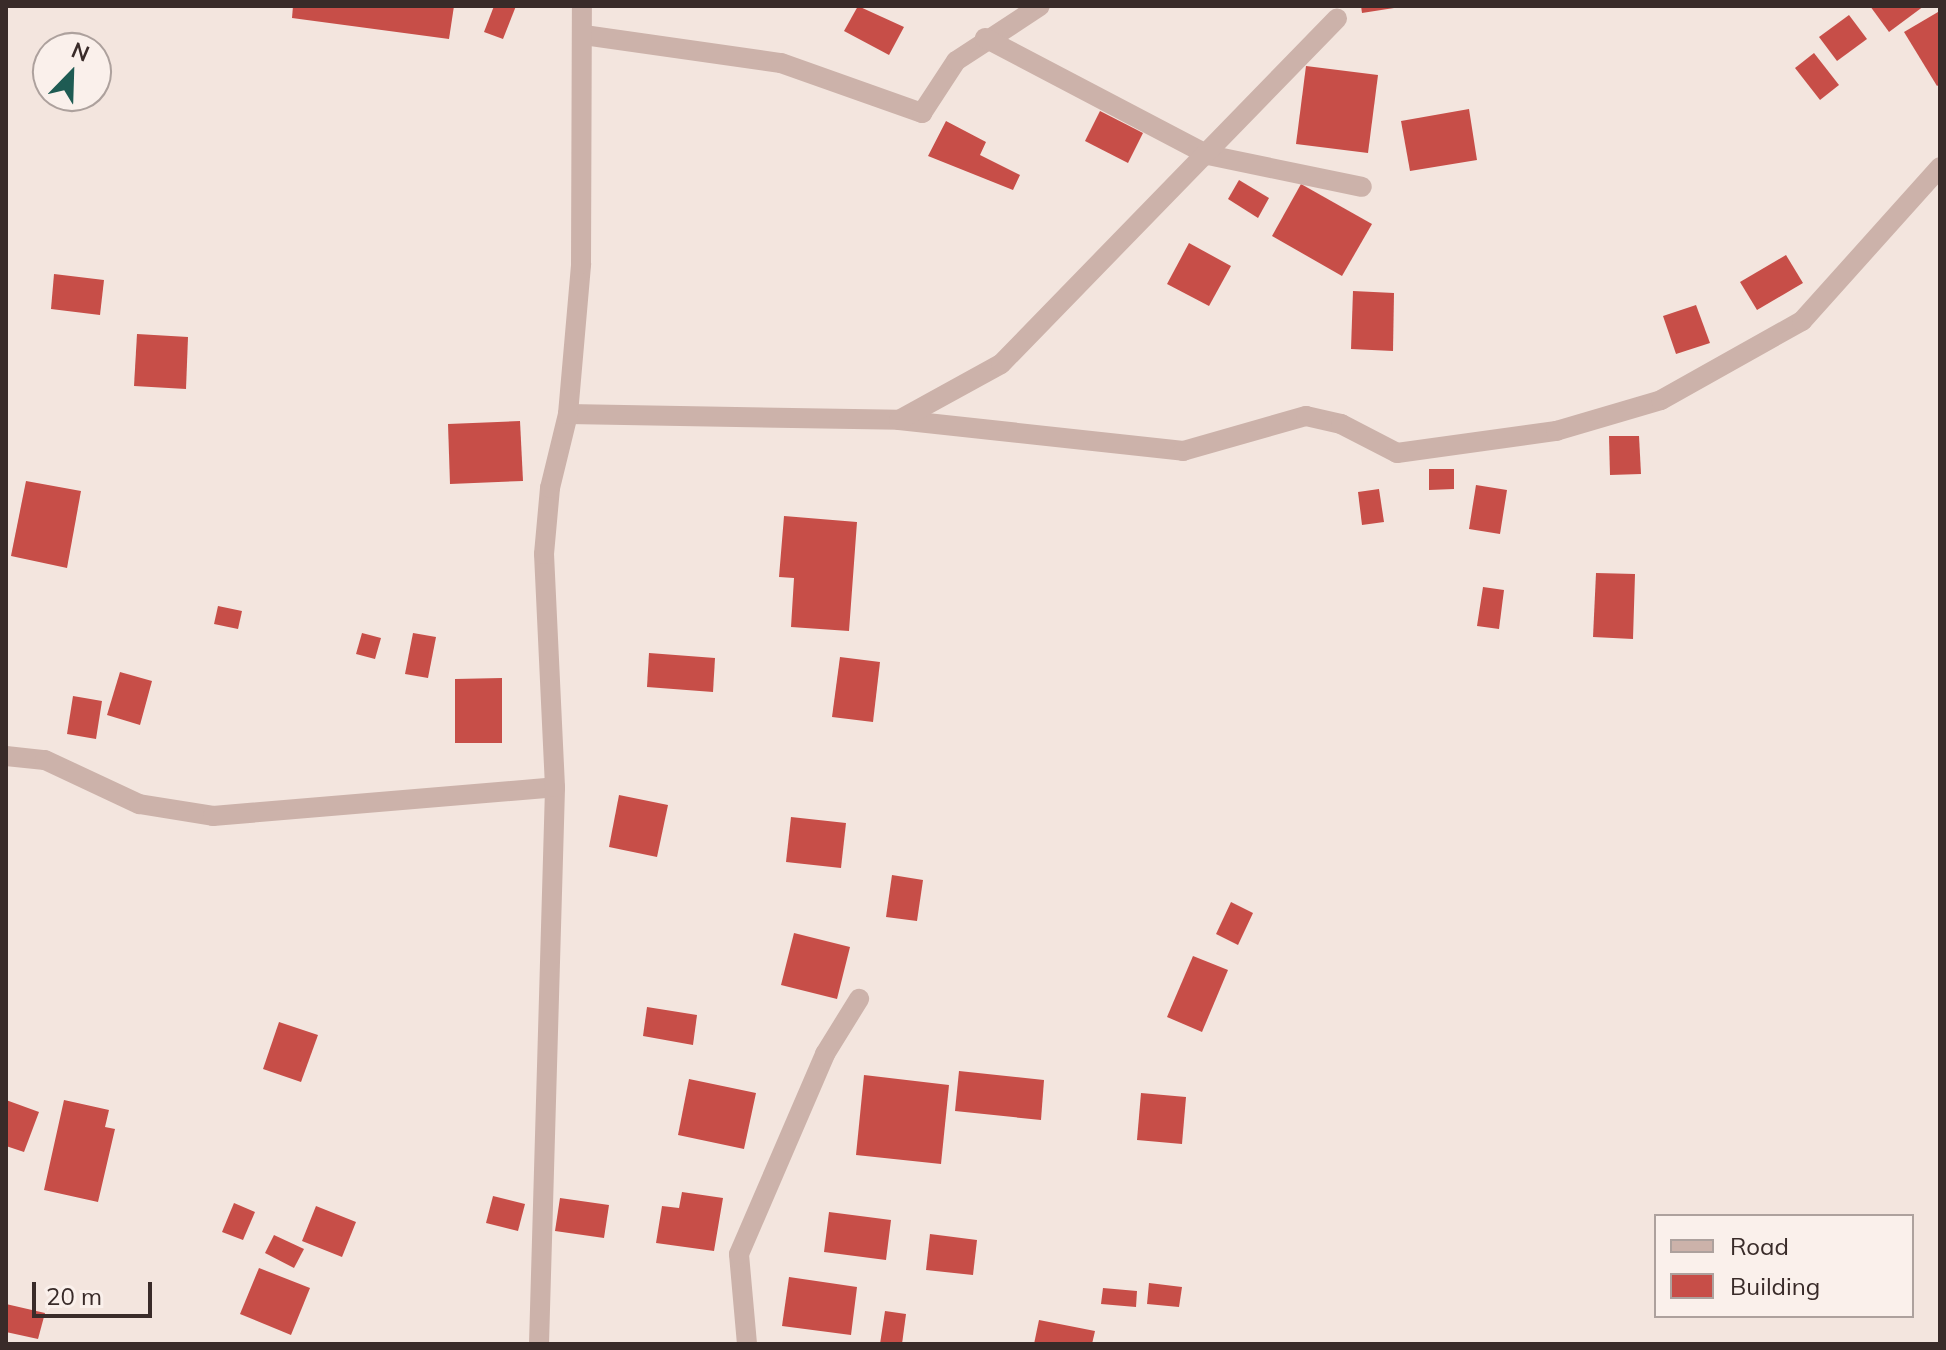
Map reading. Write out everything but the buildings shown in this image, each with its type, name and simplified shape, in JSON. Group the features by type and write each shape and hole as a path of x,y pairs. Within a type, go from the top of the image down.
{"street":[{"path":"539,1344 555,787 544,554 568,414 581,264 582,6"},
{"path":"584,35 781,63 922,113 956,61 985,38 1040,6"},
{"path":"899,420 1001,364 1208,155 1337,19"},
{"path":"985,38 1208,155 1362,187"},
{"path":"568,414 899,420 1183,451 1306,416 1341,424 1397,453 1556,431 1661,400 1802,321 1940,167"},
{"path":"6,756 45,760 139,804 213,816 555,787"},
{"path":"747,1344 739,1254 825,1054 859,999"}]}
